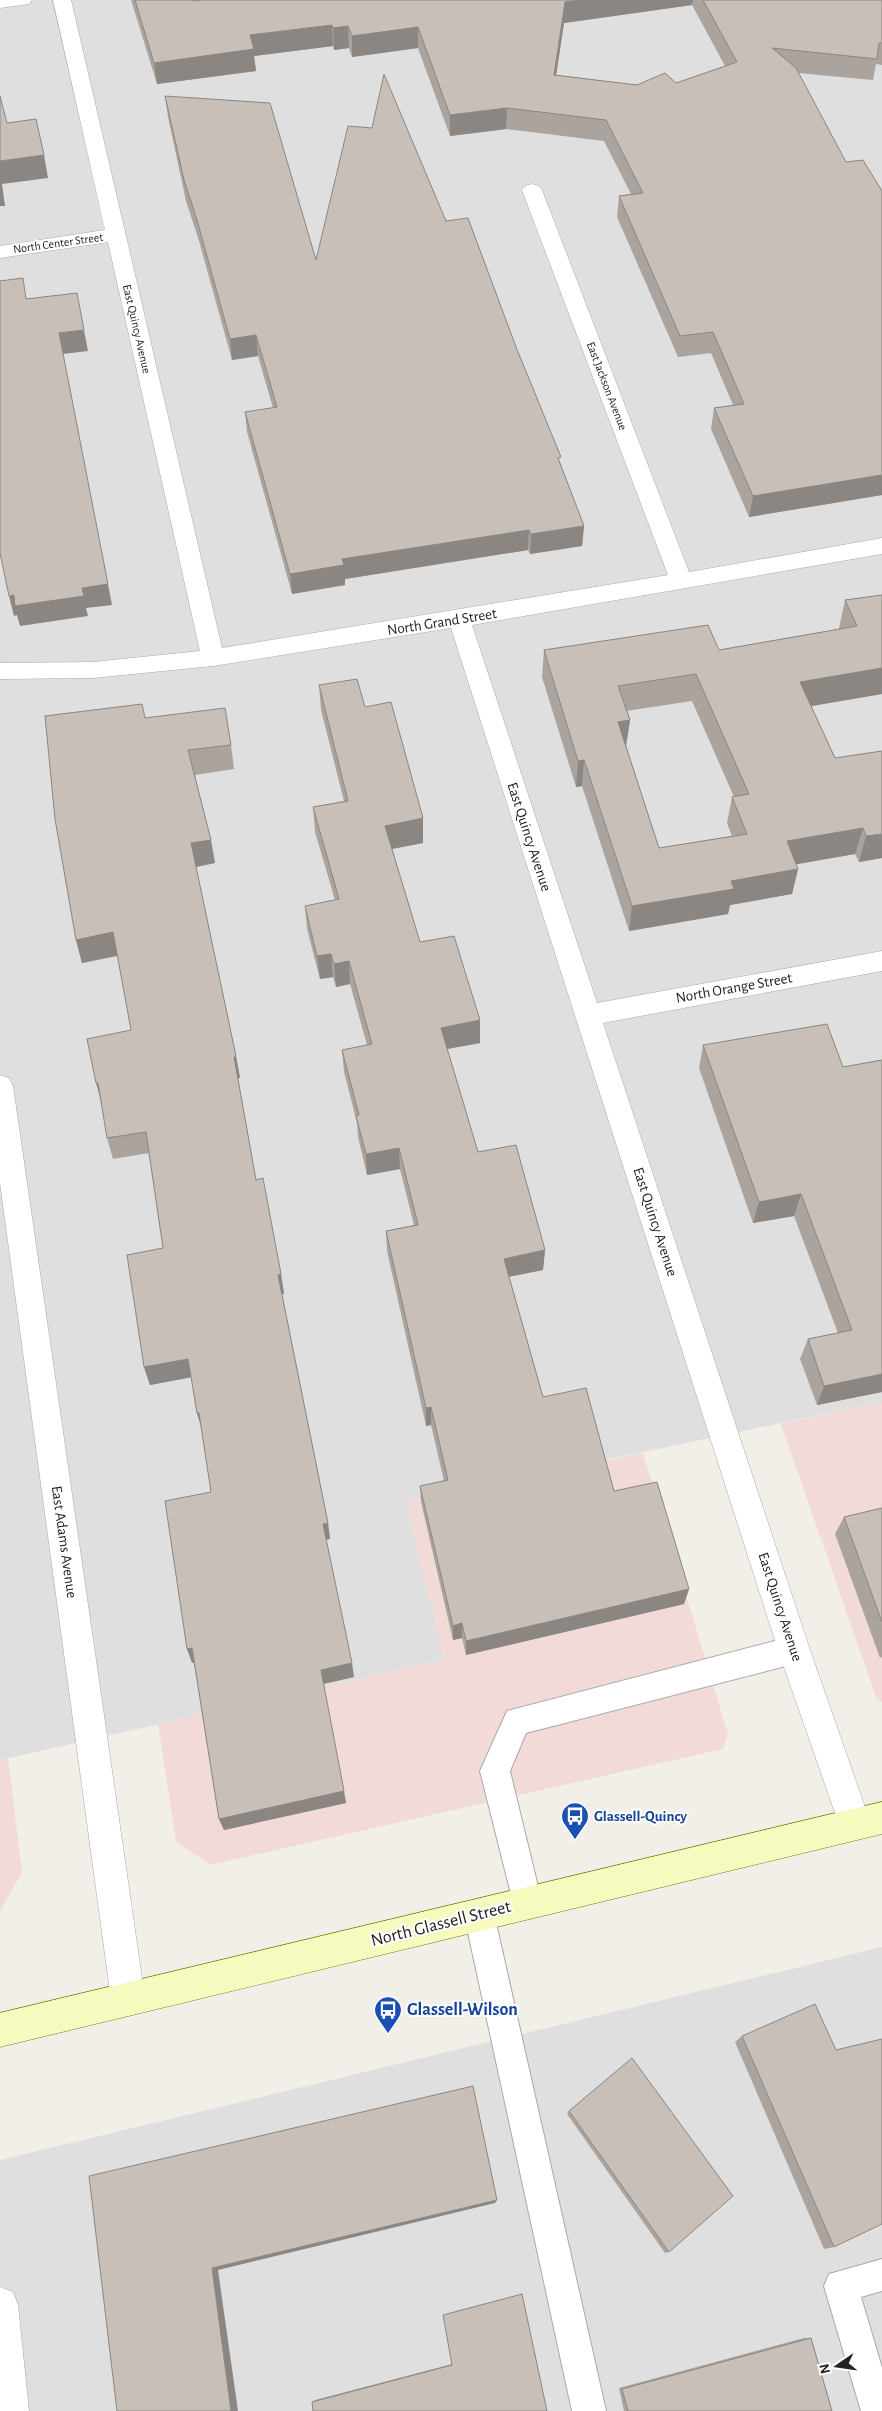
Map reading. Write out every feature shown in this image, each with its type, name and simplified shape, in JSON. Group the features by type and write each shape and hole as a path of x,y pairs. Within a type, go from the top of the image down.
{"main road":[{"name":"North Glassell Street","path":"0,2030 868,1821"}],"street":[{"path":"0,3 23,0"},
{"name":"East Quincy Avenue","path":"62,0 213,658"},
{"name":"East Jackson Avenue","path":"532,190 681,581"},
{"name":"North Center Street","path":"0,252 115,235"},
{"name":"North Grand Street","path":"0,671 93,670 213,658 459,620 882,546"},
{"name":"East Quincy Avenue","path":"459,620 794,1650 868,1821"},
{"name":"North Orange Street","path":"587,1015 882,961"},
{"name":"East Adams Avenue","path":"0,1086 128,1999"},
{"path":"0,2305 10,2411"}],"lane":[{"path":"526,1903 495,1771 517,1721 794,1650"},
{"path":"479,1914 589,2411"},
{"path":"878,2411 841,2286 882,2276"}],"shaded area":[{"path":"0,0 882,0 882,1402 406,1502 444,1660 0,1760"},
{"path":"882,1402 882,1702 876,1697 781,1424"},
{"path":"643,1453 728,1734 723,1749 210,1865 176,1841 158,1724 444,1660 406,1502"},
{"path":"8,1758 22,1872 0,1911 0,1760"},
{"path":"882,1947 882,2411 0,2411 0,2160"}],"building":[{"path":"135,0 581,0 565,2 554,75 637,85 665,73 676,83 737,62 703,0 882,0 882,43 879,43 877,59 772,48 796,68 846,162 863,160 882,191 882,475 753,496 714,408 744,404 713,332 680,336 619,196 643,193 606,120 507,108 450,115 418,27 352,36 348,26 333,28 332,25 250,35 254,49 154,63"},
{"path":"384,74 446,221 468,218 516,347 561,457 558,458 584,526 531,534 529,530 342,559 344,565 290,574 245,412 277,407 256,335 230,339 184,180 165,96 270,103 316,260 348,126 372,128"},
{"path":"0,96 7,123 36,119 44,155 0,161"},
{"path":"23,278 26,299 77,293 84,330 59,333 108,584 82,588 84,596 15,606 14,595 9,596 0,553 0,281"},
{"path":"882,595 882,668 800,682 835,758 882,751 882,834 866,836 863,828 787,841 798,869 731,881 734,889 632,906 584,760 578,761 544,650 708,625 719,650 857,626 845,600","holes":["696,674 749,794 732,797 747,834 659,848 618,722 630,720 618,686"]},
{"path":"357,679 365,707 391,702 423,818 385,826 420,942 454,936 480,1020 441,1028 478,1152 516,1145 545,1250 504,1259 543,1397 586,1388 614,1491 657,1482 689,1589 466,1641 462,1623 453,1626 420,1486 448,1480 431,1407 426,1408 386,1231 418,1225 399,1148 366,1154 356,1116 359,1115 342,1050 372,1044 349,961 334,964 331,954 317,956 305,906 339,899 313,807 348,801 319,685"},
{"path":"142,704 145,718 225,708 231,745 188,750 211,840 191,843 236,1056 234,1057 256,1180 263,1178 281,1274 278,1275 328,1523 323,1524 352,1663 321,1670 344,1791 219,1819 192,1648 187,1649 165,1501 211,1492 199,1413 197,1413 188,1359 144,1367 127,1255 163,1248 146,1132 107,1138 98,1083 96,1083 87,1039 131,1030 113,932 76,940 55,819 45,716"},
{"path":"827,1024 843,1067 882,1060 882,1374 824,1386 808,1339 852,1330 801,1194 759,1202 703,1045"},
{"path":"882,1508 882,1622 844,1517"},
{"path":"815,2004 836,2050 882,2039 882,2224 834,2247 742,2036"},
{"path":"632,2058 733,2196 669,2252 569,2111"},
{"path":"473,2086 497,2200 212,2268 231,2411 117,2411 89,2176"},
{"path":"522,2294 547,2411 313,2411 312,2402 452,2365 443,2315"},
{"path":"811,2338 832,2411 628,2411 622,2389"}],"place":[{"name":"Glassell-Quincy","path":"575,1840"},
{"name":"Glassell-Wilson","path":"388,2034"}]}
